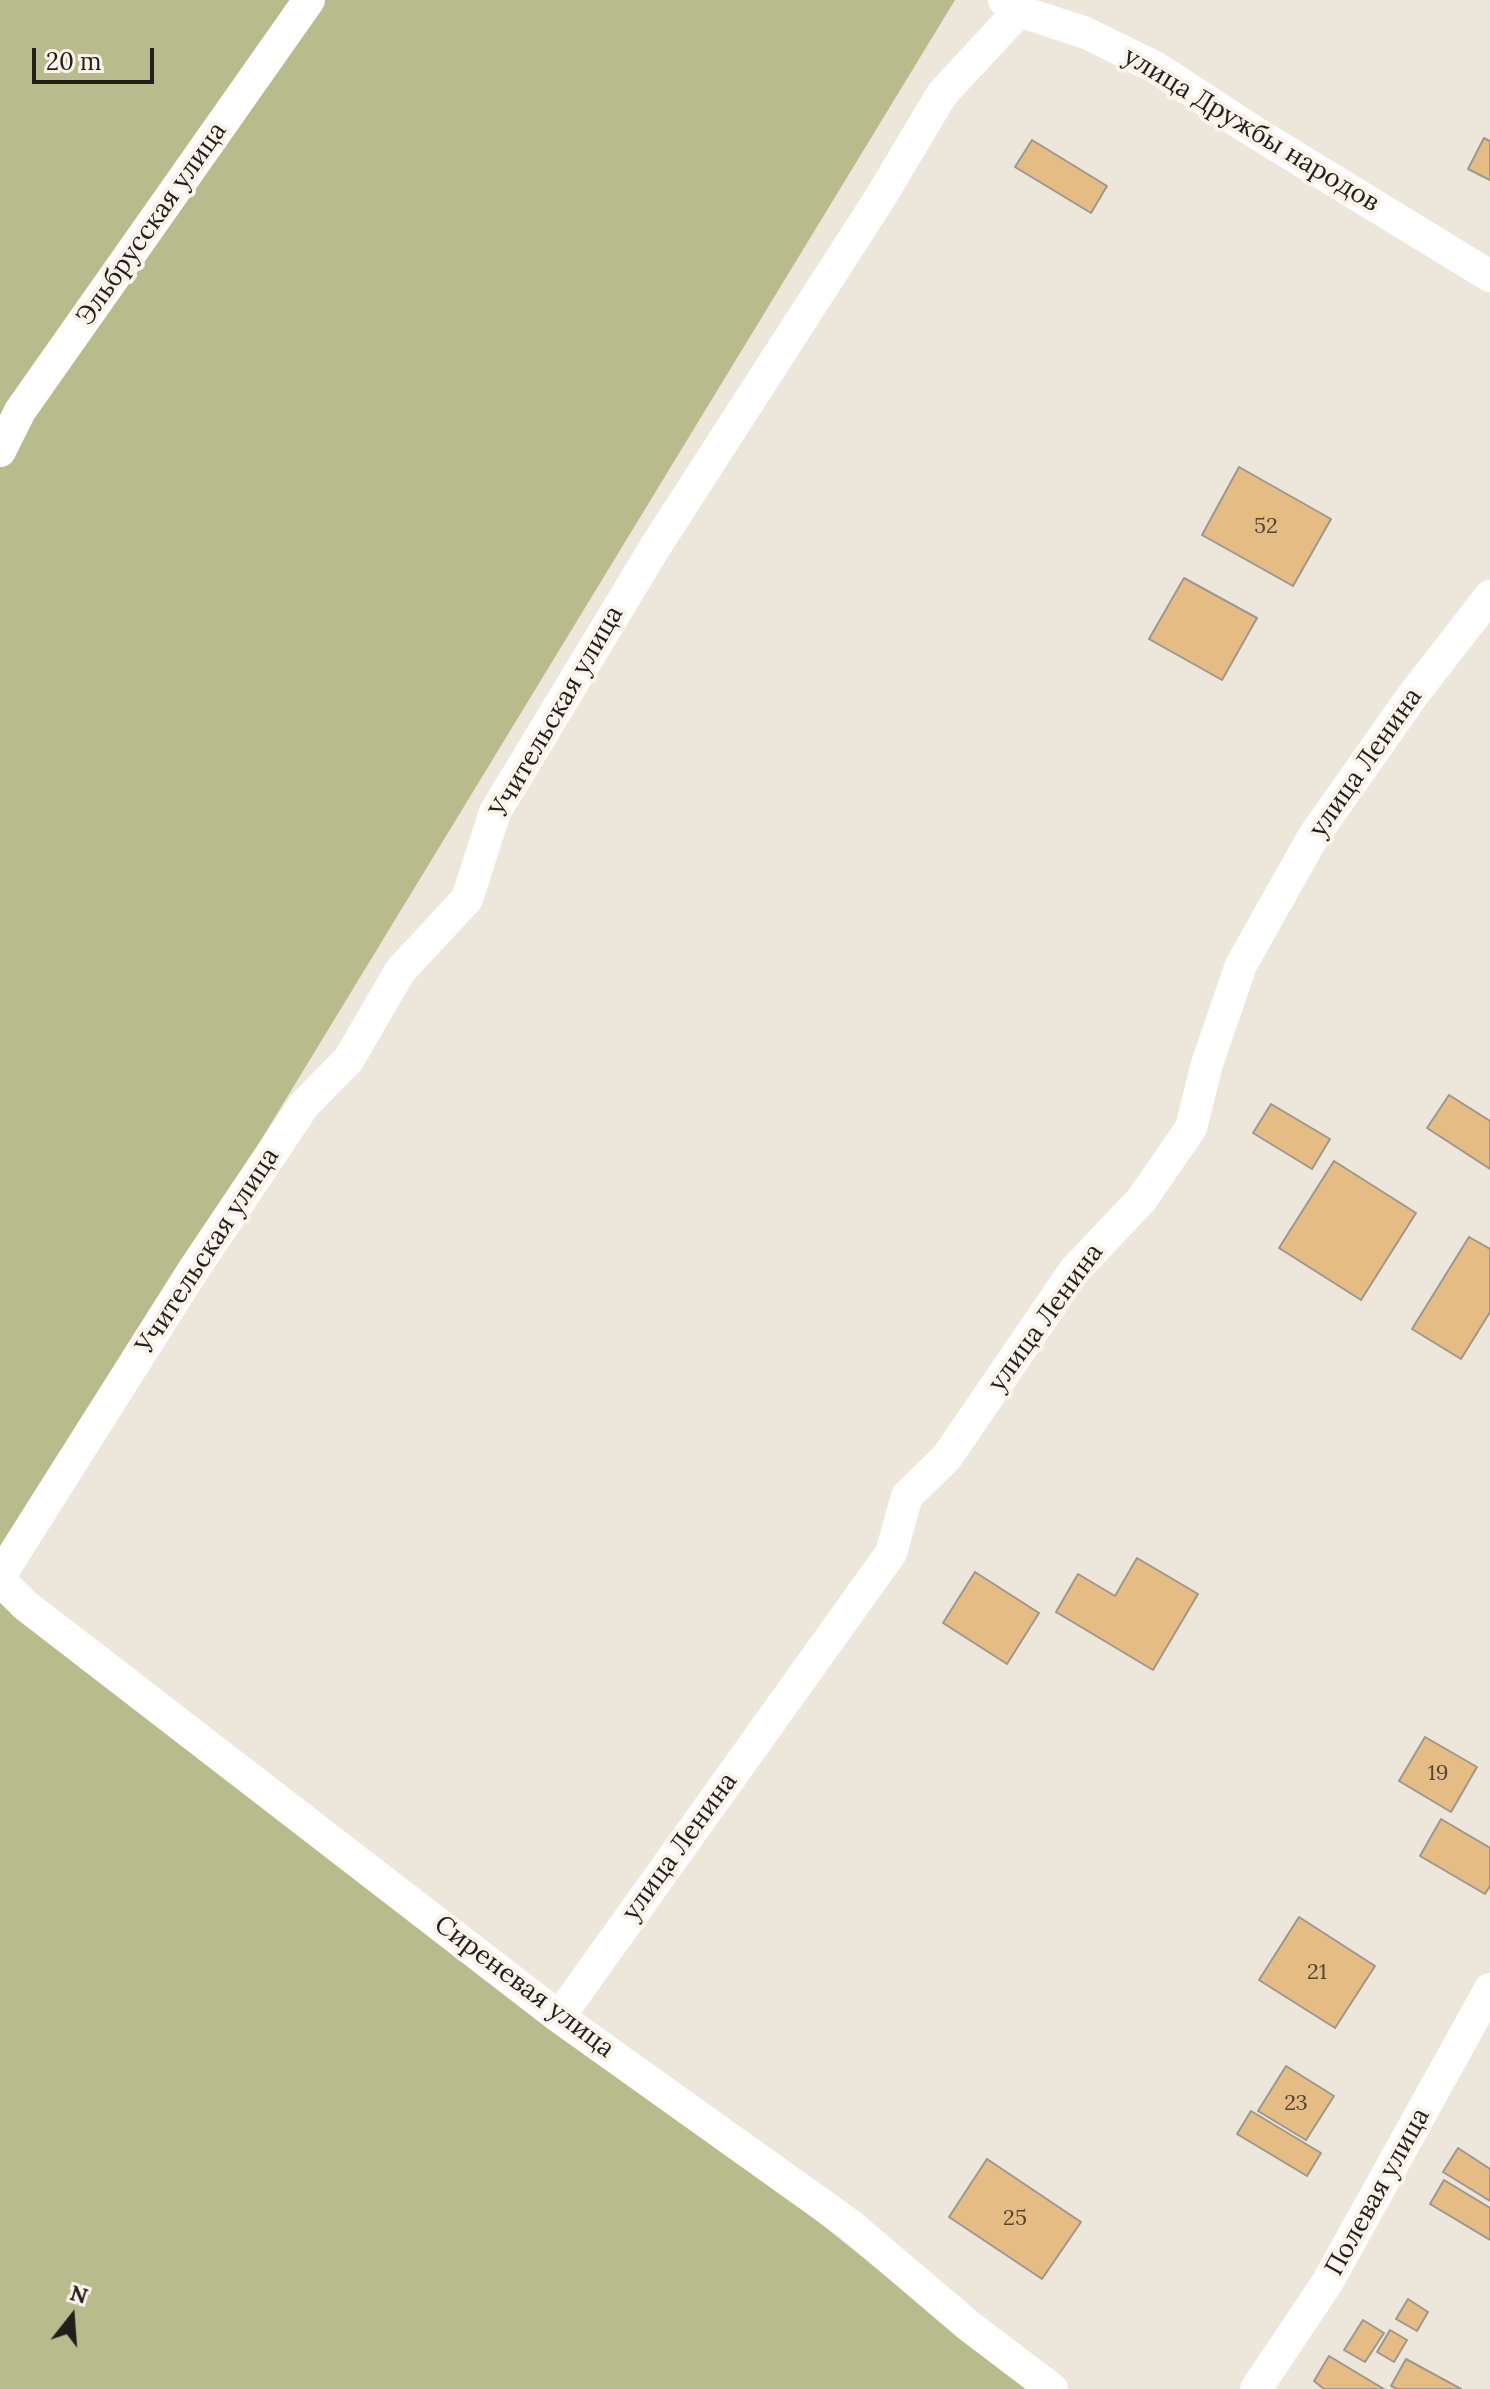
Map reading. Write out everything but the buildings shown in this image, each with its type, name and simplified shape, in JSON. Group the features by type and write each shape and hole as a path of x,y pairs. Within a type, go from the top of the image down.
{"street":[{"name":"Эльбрусская улица","path":"0,451 20,411 309,0"},
{"name":"улица Дружбы народов","path":"1012,6 1086,33 1155,67 1256,133 1490,276"},
{"name":"Учительская улица","path":"0,1578 192,1272 304,1105 349,1059 400,971 467,899 495,812 657,544 880,198 942,94 1012,6"},
{"name":"улица Ленина","path":"559,2017 891,1553 907,1496 947,1457 1074,1271 1142,1199 1191,1128 1207,1064 1241,965 1313,837 1413,695 1490,596"},
{"name":"Сиреневая улица","path":"0,1578 25,1605 559,2017 849,2224 969,2326 1052,2389"},
{"name":"Полевая улица","path":"1256,2389 1327,2283 1490,1989"}],"green space":[{"path":"0,0 955,0 1,1567 1027,2389 0,2389"}]}
